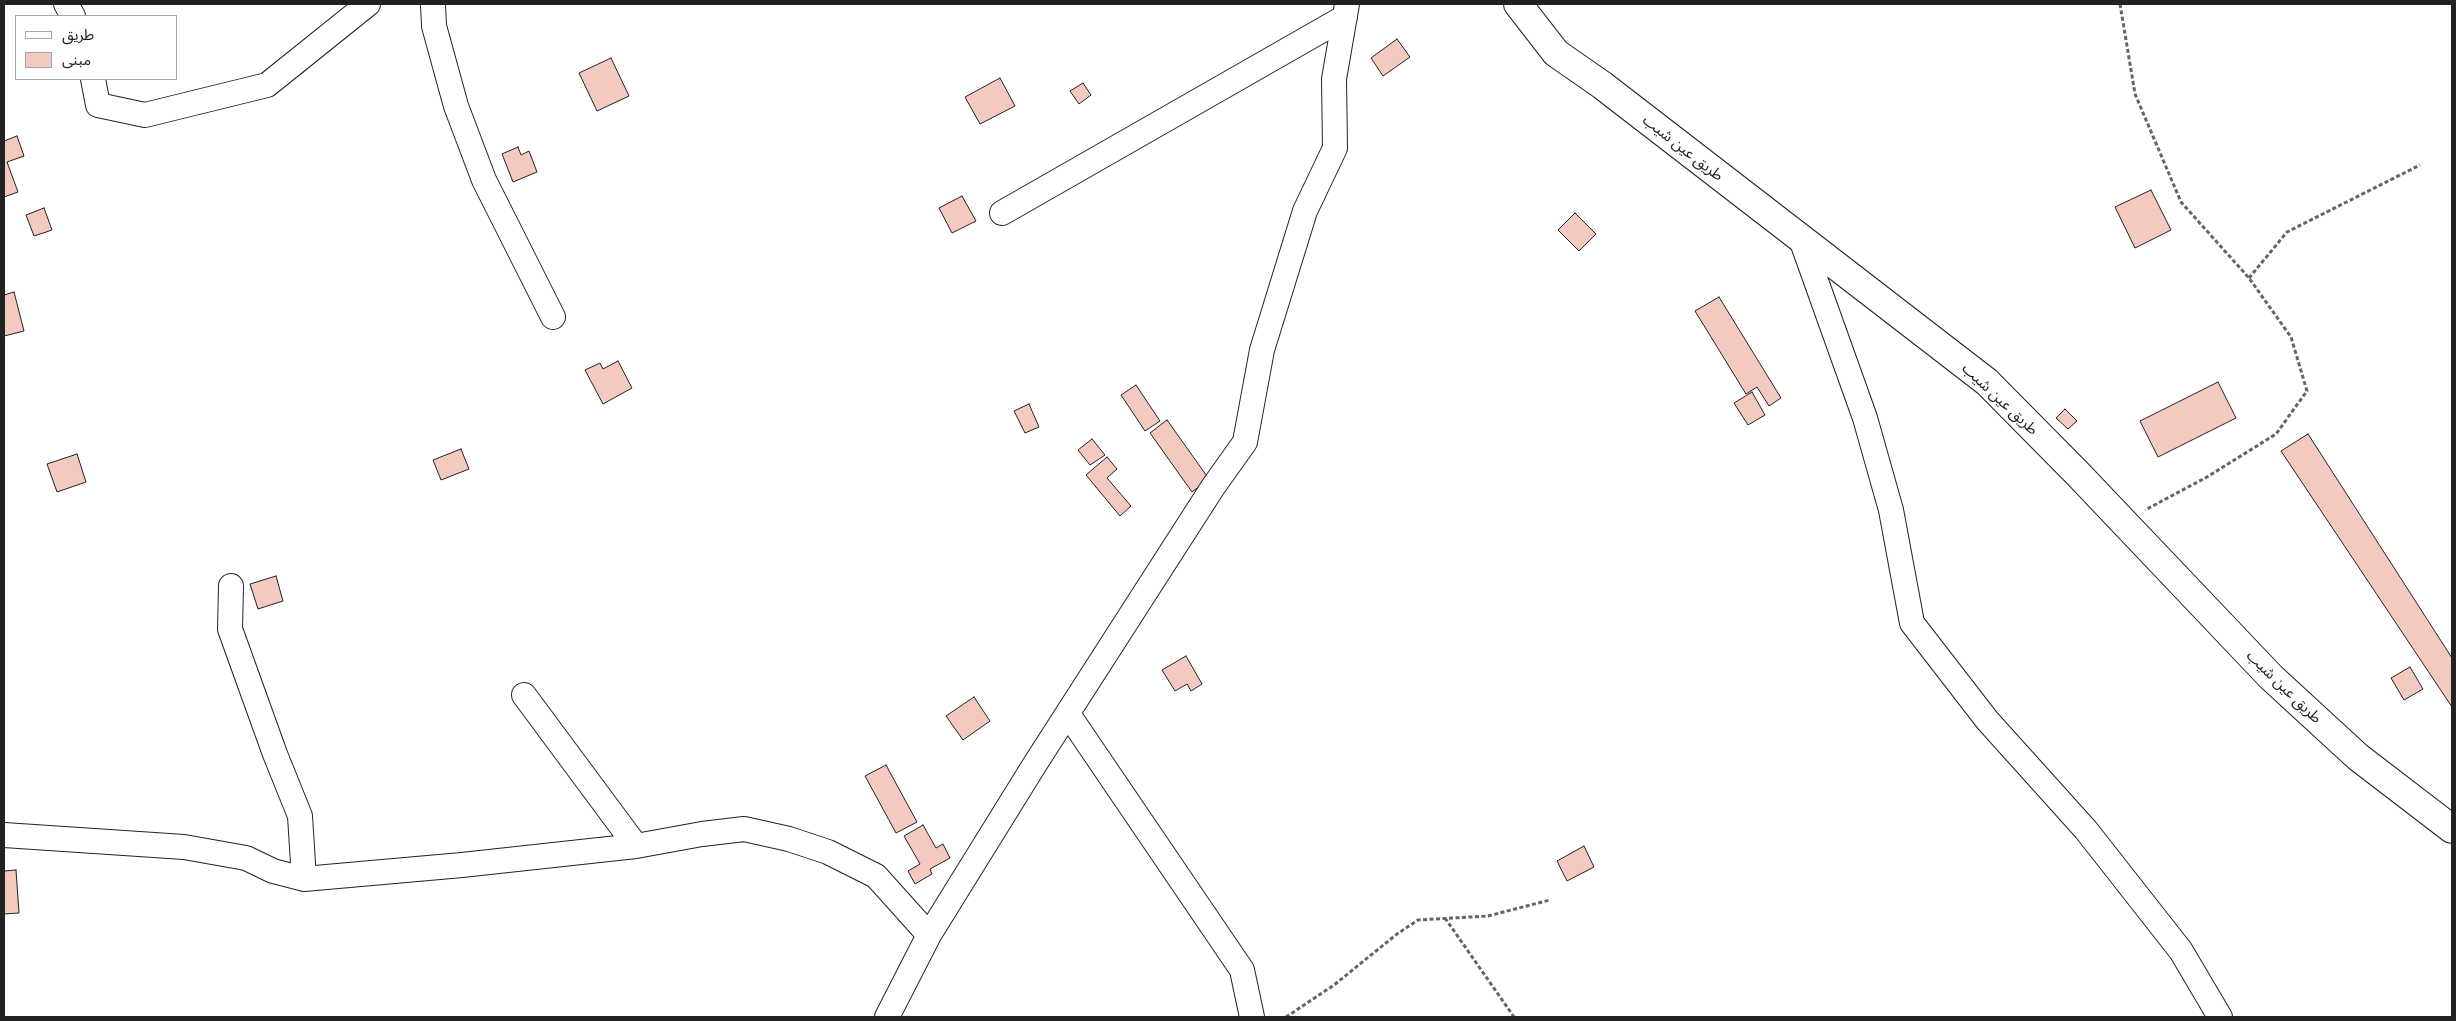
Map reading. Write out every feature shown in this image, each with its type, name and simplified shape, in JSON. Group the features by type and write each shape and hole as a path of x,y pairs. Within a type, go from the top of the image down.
{"main road":[{"name":"طريق عين شيب","path":"1518,4 1556,52 1987,382 2124,522 2271,677 2358,757 2452,829"}],"street":[{"path":"66,4 72,15"},
{"path":"93,80 98,105 145,115 266,85 368,4"},
{"path":"433,4 434,26 456,106 484,180 553,317"},
{"path":"1002,213 1346,10"},
{"path":"887,1017 929,935 1212,487 1245,442 1262,350 1305,211 1335,148 1334,79 1346,10"},
{"path":"1801,239 1865,418 1891,510 1912,623 1987,720 2086,830 2181,951 2220,1017"},
{"path":"232,586 230,629 274,754 300,816 304,878"},
{"path":"524,695 636,846"},
{"path":"1068,714 1242,970 1252,1017"},
{"path":"4,835 184,847 246,858 273,871 304,878 462,865 636,846 702,834 744,829 789,839 828,852 876,876 929,935"}],"path":[{"path":"2120,4 2135,94 2181,202 2249,278 2292,337 2307,391 2276,434 2207,477 2124,522"},
{"path":"2249,278 2287,232 2420,165"},
{"path":"1286,1017 1334,985 1418,920 1488,916 1550,900"},
{"path":"1445,917 1514,1017"}],"building":[{"path":"1397,39 1410,57 1383,76 1371,58"},
{"path":"611,58 629,96 597,111 579,73"},
{"path":"1000,78 1015,106 980,124 965,97"},
{"path":"1083,83 1091,95 1079,104 1070,91"},
{"path":"17,136 24,156 7,162 18,192 4,197 4,141"},
{"path":"518,147 521,155 529,151 537,172 513,182 502,154"},
{"path":"2151,190 2171,230 2135,248 2115,207"},
{"path":"962,196 976,221 952,233 939,208"},
{"path":"44,208 52,230 34,236 26,215"},
{"path":"1575,213 1596,234 1579,251 1558,230"},
{"path":"14,292 24,331 4,336 4,295"},
{"path":"1719,297 1781,398 1769,406 1757,387 1746,394 1695,311"},
{"path":"618,361 632,388 603,404 585,370 600,363 603,369"},
{"path":"2218,382 2236,418 2158,457 2140,421"},
{"path":"1136,385 1160,421 1145,431 1121,395"},
{"path":"1752,392 1765,415 1748,425 1734,403"},
{"path":"1029,404 1039,427 1025,433 1014,411"},
{"path":"2065,409 2077,421 2068,429 2056,418"},
{"path":"1167,420 1209,479 1192,492 1150,433"},
{"path":"2308,434 2452,658 2452,707 2281,451"},
{"path":"1092,439 1105,455 1090,465 1078,450"},
{"path":"461,449 469,469 441,480 433,460"},
{"path":"77,454 86,482 57,492 47,464"},
{"path":"1107,457 1117,469 1107,478 1131,506 1120,516 1086,475"},
{"path":"276,576 283,601 258,609 250,584"},
{"path":"1186,656 1202,684 1191,691 1187,684 1175,691 1162,670"},
{"path":"2410,667 2423,689 2404,700 2391,678"},
{"path":"974,697 990,721 963,740 946,716"},
{"path":"886,765 917,822 896,833 865,776"},
{"path":"923,825 936,848 943,844 950,858 930,869 932,874 915,884 908,871 920,864 904,836"},
{"path":"1584,846 1594,867 1567,881 1557,861"},
{"path":"16,870 19,913 4,914 4,871"}]}
